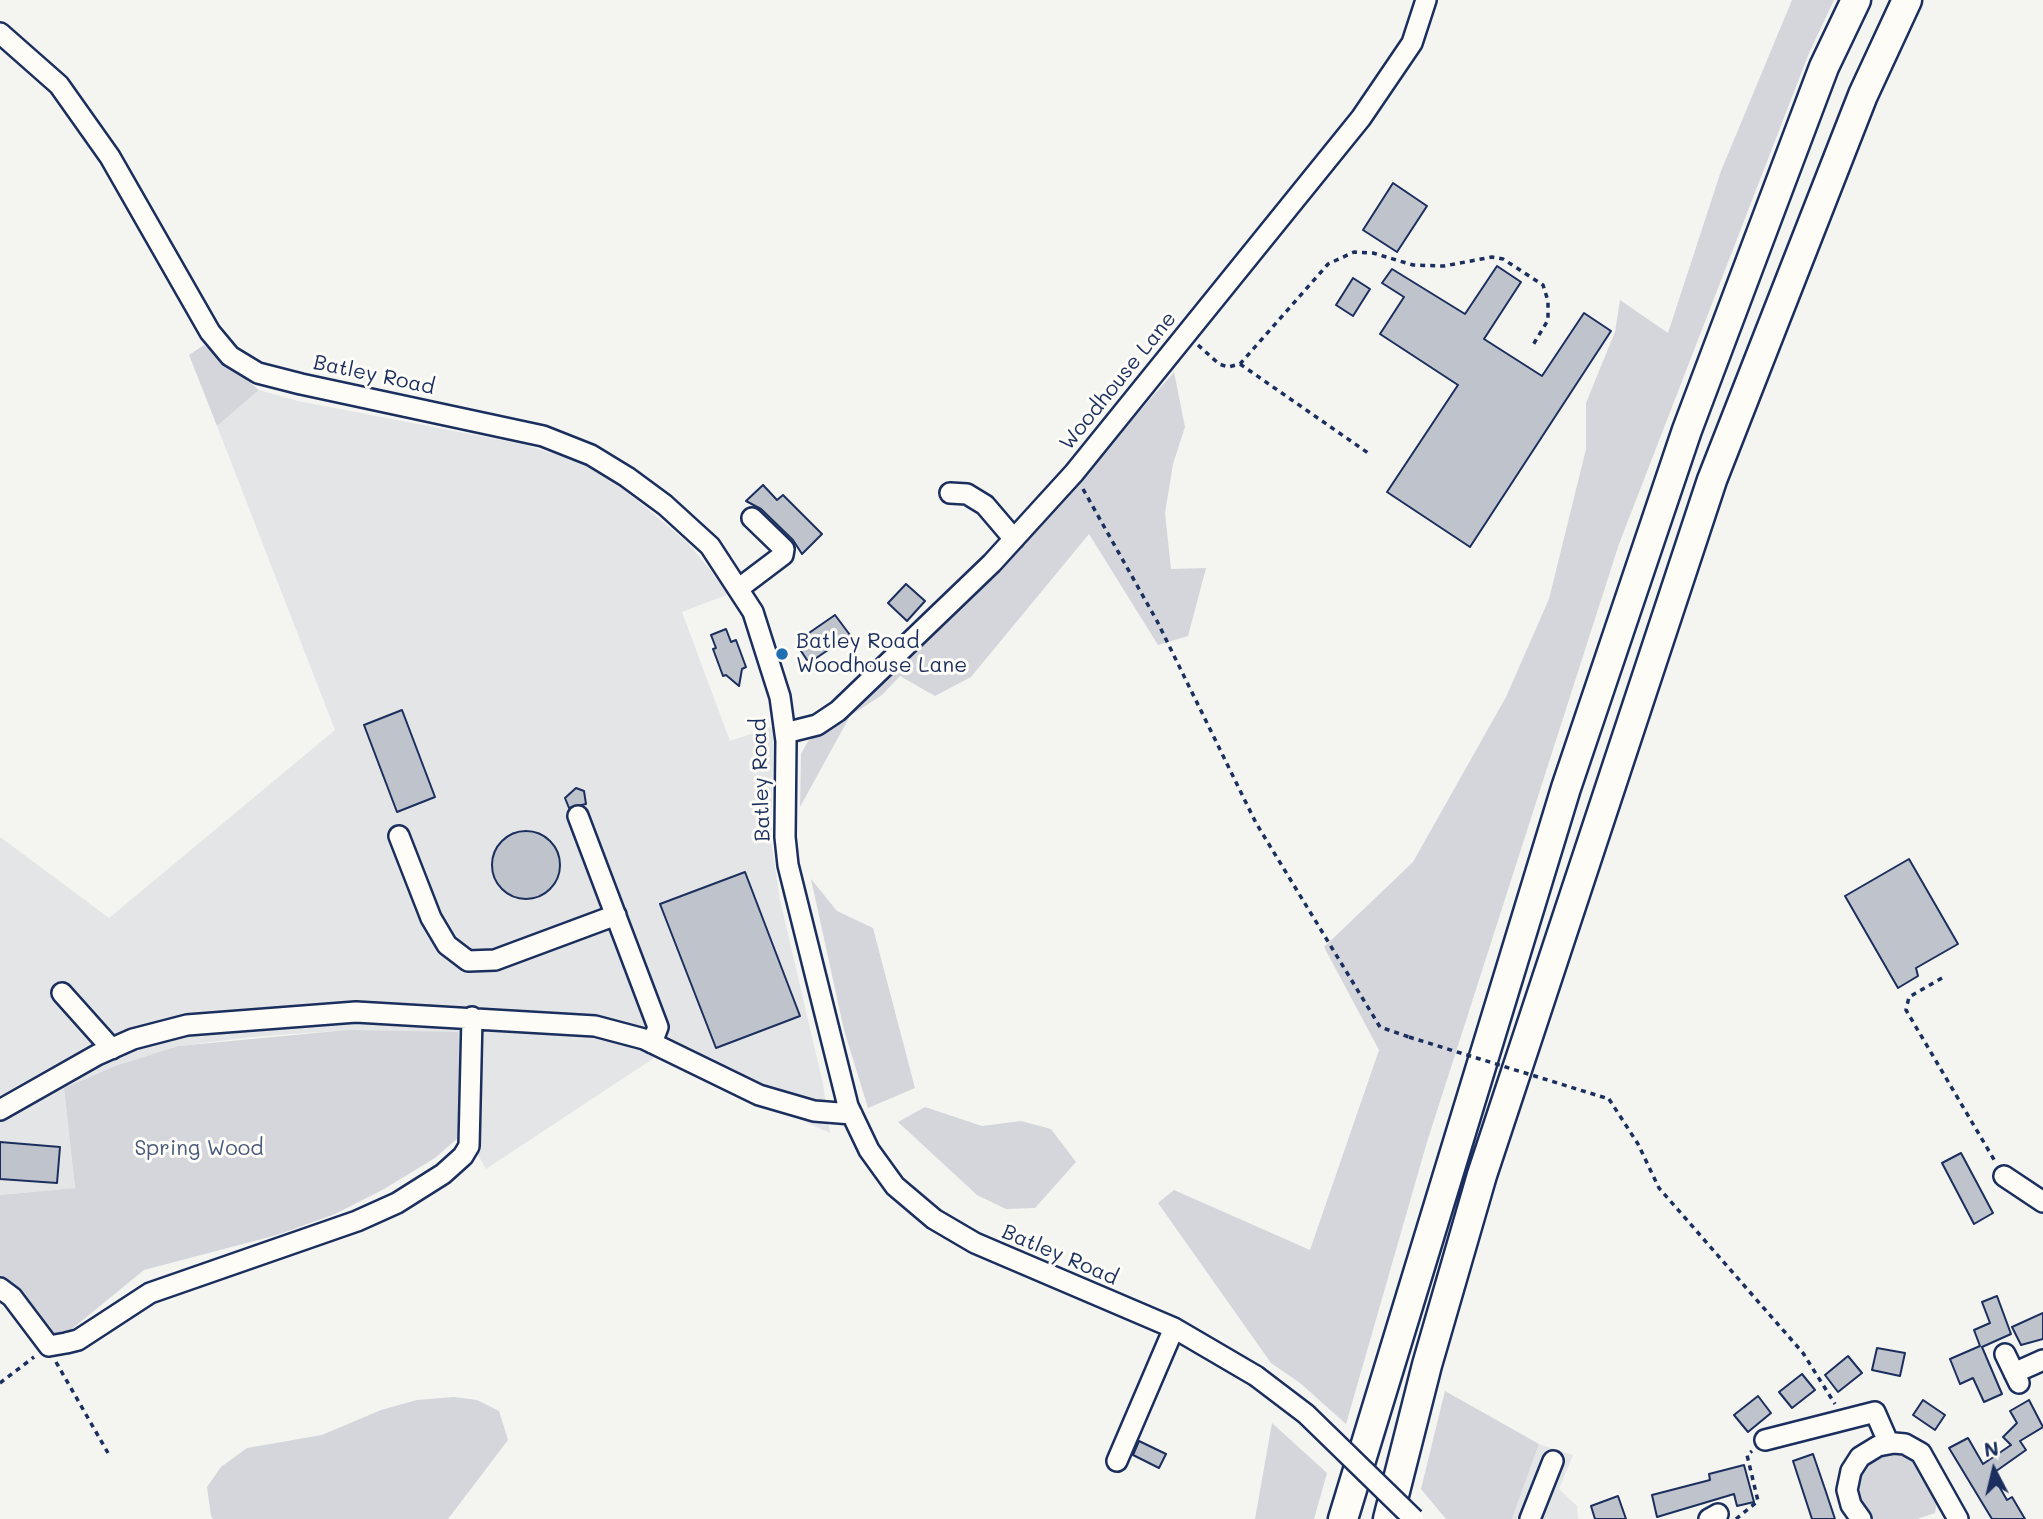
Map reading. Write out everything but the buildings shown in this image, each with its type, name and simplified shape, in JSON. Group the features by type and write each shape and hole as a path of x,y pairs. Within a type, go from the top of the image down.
{"highway":[{"path":"1343,1519 1566,788 1682,443 1824,67 1856,0"},
{"path":"1388,1519 1427,1365 1482,1175 1712,480 1863,95 1907,0"}],"street":[{"name":"Woodhouse Lane","path":"785,733 817,725 838,711 1014,539 1074,472 1361,118 1412,43 1426,0"},
{"name":"Batley Road","path":"0,33 59,85 110,157 210,332 230,356 258,373 493,423 542,436 591,455 665,505 710,546 753,612 769,656 785,733 785,837 788,865 852,1114 869,1150 895,1186 934,1219 975,1243 1174,1328 1256,1376 1306,1414 1414,1519"},
{"path":"950,493 967,494 985,505 1014,539"},
{"path":"738,589 783,555 784,549 752,518"},
{"path":"578,816 658,1027 652,1043"},
{"path":"399,836 431,919 447,945 468,961 495,960 616,915"},
{"path":"62,993 112,1049"},
{"path":"0,1110 133,1039 187,1025 356,1012 595,1026 652,1043 759,1095 814,1111 852,1114"},
{"path":"0,1288 12,1297 48,1346 78,1340 135,1300 179,1280 374,1214 443,1174 463,1156 469,1146 472,1017"},
{"path":"2004,1176 2043,1202"},
{"path":"1117,1461 1174,1328"},
{"path":"2005,1354 2017,1378 2043,1360"},
{"path":"1765,1440 1850,1416 1875,1412 1889,1444"},
{"path":"1861,1519 1851,1505 1847,1490 1851,1471 1860,1457 1878,1446 1889,1444 1905,1444 1921,1452 1952,1518"},
{"path":"1530,1519 1553,1461"}],"path":[{"path":"1186,334 1219,364 1228,367 1240,364 1328,264 1354,252 1373,253 1413,265 1444,266 1485,257 1503,260 1543,285 1548,301 1548,320 1532,345"},
{"path":"1240,364 1371,454"},
{"path":"1074,472 1157,621 1256,823 1380,1027 1609,1099 1638,1144 1659,1188 1803,1353 1837,1407 1850,1416"},
{"path":"1942,978 1909,997 1906,1010 2004,1176"},
{"path":"0,1384 48,1346 108,1453"},
{"path":"1721,1517 1758,1501 1747,1455 1765,1440"}],"shaded area":[{"path":"259,390 298,401 522,444 586,464 625,490 689,544 729,594 682,612 730,741 774,726 771,840 780,900 823,1084 830,1133 657,1056 486,1169 465,1132 347,1030 252,1037 178,1046 115,1066 64,1088 75,1188 0,1195 0,837 109,918 335,730 217,426"},
{"path":"1539,1444 1573,1455 1559,1489 1577,1506 1578,1519 1512,1519"}],"green space":[{"path":"1792,0 1834,0 1809,53 1619,544 1427,1142 1346,1424 1300,1383 1271,1363 1158,1203 1174,1190 1310,1250 1379,1050 1324,947 1413,862 1506,697 1549,599 1586,449 1586,403 1615,332 1620,300 1668,333 1721,171"},
{"path":"204,345 259,390 217,426 189,355"},
{"path":"1174,372 1185,427 1173,464 1165,513 1171,569 1206,568 1188,636 1158,645 1089,534 971,677 935,696 900,676 882,695 850,716 876,687 1001,569"},
{"path":"850,716 800,807 801,754 808,741"},
{"path":"811,879 837,911 873,928 915,1088 868,1108 844,1030"},
{"name":"Spring Wood","path":"347,1030 458,1032 465,1132 435,1158 384,1189 335,1214 277,1235 144,1270 51,1346 0,1289 0,1195 75,1188 64,1088 115,1066 178,1046"},
{"path":"925,1107 982,1126 1021,1121 1051,1129 1076,1162 1035,1208 1006,1209 977,1195 898,1122"},
{"path":"1445,1391 1539,1444 1512,1519 1446,1519 1421,1489"},
{"path":"454,1397 477,1400 499,1411 508,1440 448,1519 213,1519 211,1516 207,1487 221,1467 247,1448 322,1435 381,1410 417,1400"},
{"path":"1272,1423 1327,1473 1314,1519 1255,1519"},
{"path":"1884,1450 1913,1455 1938,1494 1935,1513 1917,1519 1872,1519 1862,1511 1855,1498 1861,1466"}],"place":[{"name":"Batley Road Woodhouse Lane","path":"782,654"}]}
